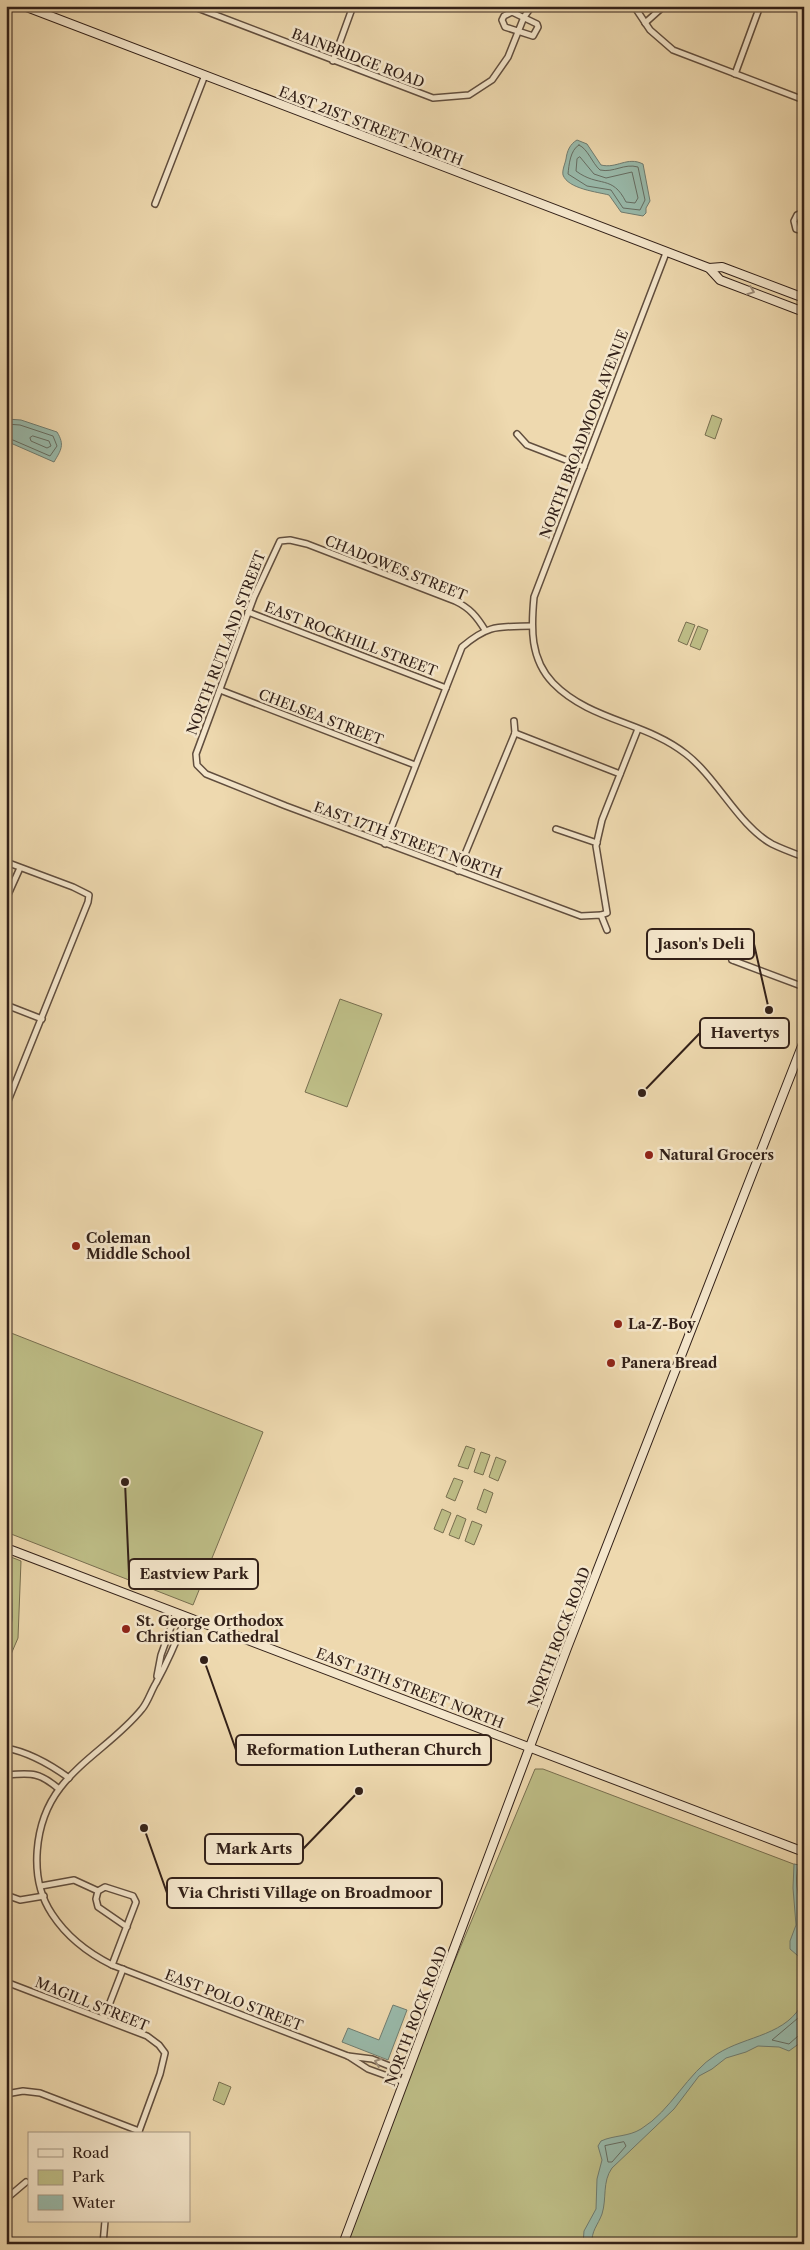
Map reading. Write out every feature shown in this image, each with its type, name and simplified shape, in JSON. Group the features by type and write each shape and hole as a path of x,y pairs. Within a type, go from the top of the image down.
{"main road":[{"name":"EAST 21ST STREET NORTH","path":"24,6 666,253 709,268 722,267 804,298"},
{"name":"EAST 21ST STREET NORTH","path":"709,268 720,280 804,312"},
{"name":"NORTH ROCK ROAD","path":"343,2244 530,1747 804,1041"},
{"name":"EAST 13TH STREET NORTH","path":"6,1548 804,1852"}],"street":[{"name":"BAINBRIDGE ROAD","path":"192,6 433,98 469,95 492,80 508,57 524,17 532,6"},
{"path":"333,61 352,6"},
{"path":"634,6 650,30 673,50 804,100"},
{"path":"645,22 664,6"},
{"path":"734,74 760,6"},
{"path":"512,12 524,17 537,24 536,32 529,37 505,27 502,20 504,16 512,12"},
{"path":"155,204 205,75"},
{"path":"804,212 797,214 794,221 796,229 804,232"},
{"name":"NORTH BROADMOOR AVENUE","path":"532,626 534,597 666,253"},
{"path":"517,434 527,445 584,467"},
{"name":"NORTH RUTLAND STREET","path":"197,765 196,754 248,612 270,559 280,541 290,540"},
{"name":"CHADOWES STREET","path":"290,540 316,548 465,606 477,616 485,630"},
{"name":"EAST ROCKHILL STREET","path":"248,612 446,688"},
{"path":"385,844 462,647 479,632 495,627 532,626 531,633 540,664 553,683 588,709 657,736 686,754 708,775 746,822 771,844 804,857"},
{"name":"CHELSEA STREET","path":"220,690 415,765"},
{"path":"458,871 515,734 514,721"},
{"path":"607,930 601,915 606,913 597,843 602,820 638,729"},
{"path":"515,734 620,774"},
{"name":"EAST 17TH STREET NORTH","path":"197,765 206,774 385,844 581,916 601,915"},
{"path":"556,829 597,843"},
{"path":"6,862 73,887 89,895 78,931 6,1106"},
{"path":"6,899 20,868"},
{"path":"732,960 804,987"},
{"path":"6,1005 42,1019"},
{"path":"156,1682 161,1655 176,1613"},
{"path":"127,1927 98,1907 96,1899 98,1891 105,1887 133,1896 136,1902 127,1927 112,1965 95,1957 76,1942 52,1914 44,1896 38,1858 39,1833 49,1805 59,1789 114,1739 143,1708 170,1658 186,1617"},
{"path":"6,1748 52,1765 69,1778"},
{"path":"6,1775 31,1773 44,1777 59,1789"},
{"path":"41,1886 74,1880 98,1891"},
{"path":"6,1895 20,1900 44,1896"},
{"name":"EAST POLO STREET","path":"112,1965 348,2056 368,2069 404,2082"},
{"path":"104,2018 123,1969"},
{"name":"MAGILL STREET","path":"6,1982 104,2018 147,2036 159,2045 165,2053 160,2074 139,2132"},
{"name":"EAST POLO STREET","path":"348,2056 372,2059 407,2073"},
{"path":"9,2093 40,2093 139,2132"},
{"path":"6,2199 26,2182"},
{"path":"103,2244 105,2222"}],"green space":[{"path":"712,415 722,419 715,439 705,435"},
{"path":"686,622 695,625 687,645 678,641"},
{"path":"698,626 708,630 700,650 690,646"},
{"path":"340,999 382,1014 347,1107 305,1092"},
{"path":"6,1331 263,1432 193,1605 6,1532"},
{"path":"466,1446 475,1449 468,1469 458,1466"},
{"path":"481,1452 490,1455 483,1475 474,1472"},
{"path":"496,1457 506,1461 498,1481 489,1477"},
{"path":"454,1478 463,1481 455,1501 446,1497"},
{"path":"484,1489 493,1493 486,1513 477,1509"},
{"path":"442,1509 451,1513 443,1533 434,1529"},
{"path":"457,1515 466,1519 459,1539 449,1535"},
{"path":"472,1521 482,1525 474,1545 465,1541"},
{"path":"6,1555 21,1561 18,1638 6,1666"},
{"path":"535,1769 543,1769 804,1868 804,2244 340,2244 397,2099"},
{"path":"219,2082 231,2087 224,2105 213,2100"}],"water":[{"path":"577,140 587,144 601,165 607,166 632,161 643,164 650,201 643,216 621,212 609,195 577,187 566,180 563,175 563,169 567,153"},
{"path":"7,419 21,420 57,432 61,440 61,447 54,462 6,441"},
{"path":"794,1864 799,1865 797,1885 805,1923 804,1961 790,1949 790,1941 796,1925 793,1888"},
{"path":"804,2000 804,2040 789,2051 779,2047 758,2046 726,2058 699,2076 674,2109 612,2168 607,2179 602,2214 594,2232 592,2244 583,2244 584,2231 596,2209 597,2179 602,2160 598,2146 601,2141 641,2129 662,2112 696,2071 706,2062 729,2048 777,2028 797,2012"},
{"path":"393,2005 407,2010 388,2060 342,2042 348,2028 379,2040"}],"waterway":[{"path":"6,1655 12,1617 11,1579"}],"place":[{"name":"Jason's Deli","path":"769,1010"},
{"name":"Havertys","path":"642,1093"},
{"name":"Natural Grocers","path":"649,1155"},
{"name":"Coleman Middle School","path":"76,1246"},
{"name":"La-Z-Boy","path":"618,1324"},
{"name":"Panera Bread","path":"611,1363"},
{"name":"Eastview Park","path":"125,1482"},
{"name":"St. George Orthodox Christian Cathedral","path":"126,1629"},
{"name":"Reformation Lutheran Church","path":"204,1660"},
{"name":"Mark Arts","path":"359,1791"},
{"name":"Via Christi Village on Broadmoor","path":"144,1828"}]}
